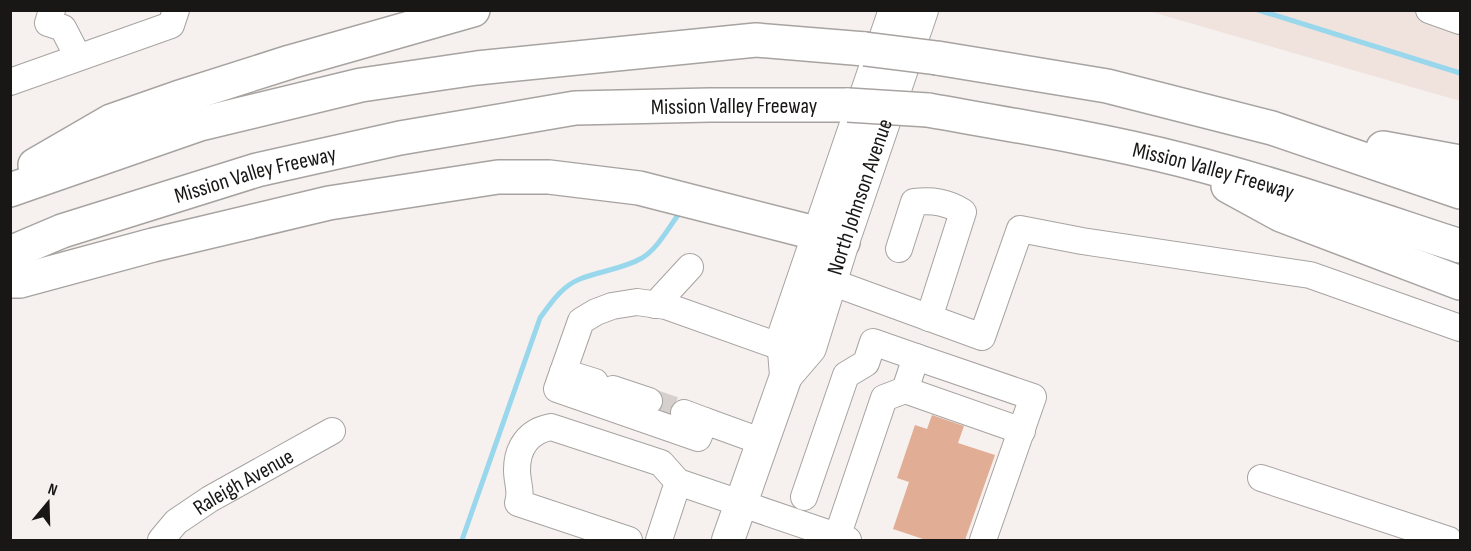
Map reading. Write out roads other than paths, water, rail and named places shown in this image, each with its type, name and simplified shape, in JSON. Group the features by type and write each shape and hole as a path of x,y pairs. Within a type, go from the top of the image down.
{"highway":[{"path":"10,179 111,121 290,62 473,10"},
{"path":"10,190 200,124 360,85 488,67 756,40 865,49 937,58 1107,86 1272,128 1461,162"},
{"name":"Mission Valley Freeway","path":"10,253 62,231 257,170 400,138 574,108 710,105 848,105 928,110 1049,132 1179,159 1270,184 1461,246"},
{"path":"1272,128 1461,192"},
{"path":"1179,159 1281,215 1461,284"},
{"path":"10,280 20,281 153,245 329,203 498,177 549,177 639,188 830,238"}],"main road":[{"name":"North Johnson Avenue","path":"785,362 810,348 829,285 830,238 895,10"},
{"name":"North Johnson Avenue","path":"728,540 763,442 785,362 783,338 830,238 922,10"}],"street":[{"path":"52,10 48,23 63,28 78,57"},
{"path":"14,79 171,25 177,10"},
{"path":"1429,10 1461,21"},
{"path":"899,249 914,202 925,200 948,203 963,212 929,318"},
{"path":"829,285 845,287 982,337 1020,230 1310,275 1461,328"},
{"path":"655,304 690,267"},
{"path":"763,442 694,417 698,438 557,389 581,321 612,306 637,302 666,306 785,362"},
{"path":"804,497 846,375 866,363 873,342 1033,397 983,540"},
{"path":"905,390 916,357"},
{"path":"563,372 649,401"},
{"path":"629,540 518,503 521,493 517,471 520,449 526,440 540,429 551,427 661,463 678,482 840,539 884,398 905,390 1022,431"},
{"name":"Raleigh Avenue","path":"161,540 176,522 210,499 332,431"},
{"path":"1261,478 1449,540"},
{"path":"659,540 678,482"}],"waterway":[{"path":"1258,10 1460,73"},
{"path":"462,540 540,318 557,296 574,282 642,258 653,249 678,215"}],"tunnel":[{"path":"649,401 684,413"}]}
